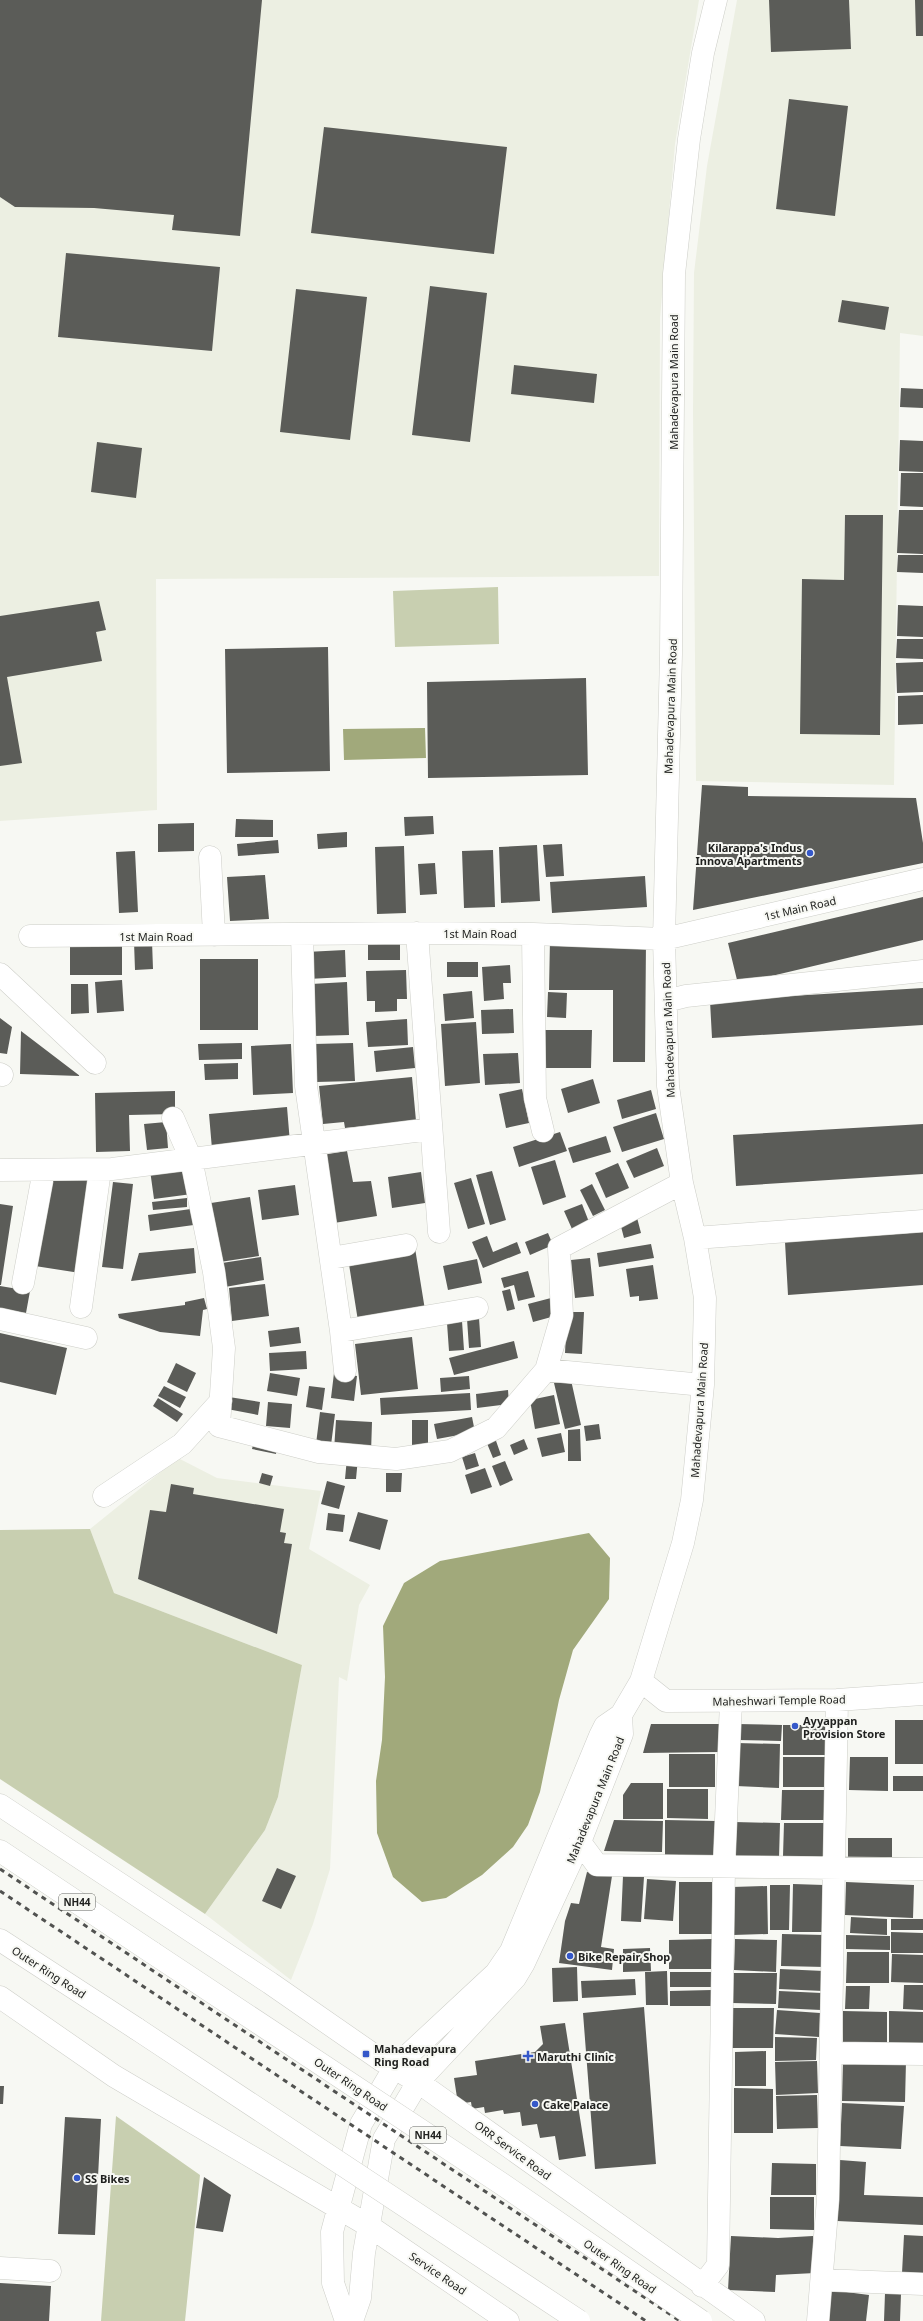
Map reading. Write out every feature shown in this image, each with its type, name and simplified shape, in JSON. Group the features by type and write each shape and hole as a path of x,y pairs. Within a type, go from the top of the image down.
{"main road":[{"name":"Mahadevapura Main Road","path":"352,2321 360,2298 368,2226 384,2139 418,2082 515,1978 580,1842 622,1734 621,1715 641,1681 683,1543 691,1507 703,1385 705,1298 695,1238 682,1183 668,1086 664,939 672,654 672,392 674,274 688,139 703,53 716,0"},
{"path":"210,856 214,935"},
{"name":"1st Main Road","path":"30,936 417,933 533,934 664,939 923,879"},
{"path":"417,933 439,1232"},
{"path":"533,934 535,1098 543,1131"},
{"path":"302,935 306,1086 341,1331 345,1371"},
{"path":"666,1001 686,996 923,971"},
{"path":"0,974 95,1064"},
{"path":"173,1118 191,1159 214,1272 224,1348 219,1426 319,1452 396,1459 450,1452 496,1428 546,1370 562,1315 559,1248 682,1183"},
{"path":"0,1170 100,1170 432,1129"},
{"path":"23,1283 44,1170"},
{"path":"81,1307 100,1170"},
{"path":"695,1238 923,1221"},
{"path":"331,1258 406,1246"},
{"path":"341,1331 477,1308"},
{"path":"0,1319 86,1338"},
{"path":"546,1370 703,1385"},
{"path":"104,1496 182,1444 221,1401"},
{"name":"Maheshwari Temple Road","path":"641,1681 666,1701 731,1702 837,1700 923,1694"},
{"path":"818,2321 828,2199 836,1868 837,1700"},
{"path":"702,2286 718,2265 724,1867 731,1702"},
{"path":"346,2321 333,2282 332,2232 361,2124 394,2068 496,1973 504,1963 511,1951 600,1736 605,1726 621,1715"},
{"name":"ORR Service Road","path":"0,1804 270,1983 394,2068 418,2082 702,2286 754,2321"},
{"path":"580,1842 597,1865 923,1869"},
{"name":"Outer Ring Road","path":"0,1852 495,2180 700,2321"},
{"name":"Outer Ring Road","path":"0,1940 579,2321"},
{"name":"Service Road","path":"0,1997 114,2076 338,2207 508,2321"},
{"path":"832,2053 923,2054"},
{"path":"0,2268 50,2271"},
{"path":"822,2280 923,2284"}],"shaded area":[{"path":"0,0 699,0 675,144 660,318 659,576 156,579 157,810 0,821"},
{"path":"737,0 923,0 923,336 900,333 894,785 696,781 693,411 694,273 707,166"},
{"path":"498,587 499,644 395,647 393,591"},
{"path":"425,728 426,758 344,760 343,729"},
{"path":"178,1458 217,1478 321,1491 309,1549 370,1585 359,1605 347,1681 339,1677 330,1869 313,1924 291,1980 205,1914 265,1830 278,1797 302,1665 114,1593 90,1529"},
{"path":"90,1529 114,1593 302,1665 278,1797 265,1830 205,1914 0,1779 0,1530"},
{"path":"589,1533 610,1558 609,1599 573,1650 559,1700 540,1792 528,1825 513,1847 482,1875 446,1898 422,1902 393,1877 377,1833 376,1781 382,1740 385,1677 383,1626 404,1583 440,1561"},
{"path":"116,2116 200,2175 185,2321 101,2321"}],"building":[{"path":"0,0 262,0 240,236 172,230 174,215 94,208 15,207 0,197"},
{"path":"769,0 849,0 851,49 771,52"},
{"path":"915,0 923,0 923,36 916,36"},
{"path":"789,99 848,106 835,216 776,209"},
{"path":"324,127 507,147 494,254 311,233"},
{"path":"66,253 220,267 212,351 58,337"},
{"path":"430,286 487,293 470,442 412,435"},
{"path":"296,289 367,297 350,440 280,432"},
{"path":"842,300 889,307 885,330 838,322"},
{"path":"514,365 597,374 594,403 511,394"},
{"path":"901,388 923,389 923,408 900,407"},
{"path":"900,440 923,441 923,472 899,471"},
{"path":"97,442 142,448 136,498 91,492"},
{"path":"901,473 923,473 923,507 900,506"},
{"path":"899,510 923,510 923,554 897,553"},
{"path":"845,515 883,515 880,735 800,734 802,579 844,580"},
{"path":"898,555 923,555 923,573 897,572"},
{"path":"99,601 106,630 96,632 102,661 7,677 22,763 0,766 0,616"},
{"path":"898,605 923,606 923,637 897,636"},
{"path":"897,639 923,639 923,659 896,658"},
{"path":"328,647 330,771 227,773 225,649"},
{"path":"923,662 923,692 897,693 896,663"},
{"path":"586,678 588,775 428,778 427,682"},
{"path":"923,695 923,724 898,725 898,696"},
{"name":"Kilarappa's Indus Innova Apartments","path":"702,785 748,787 748,796 916,798 923,843 923,863 693,910"},
{"path":"433,816 434,834 405,836 404,817"},
{"path":"236,819 273,820 273,837 235,837"},
{"path":"194,823 194,851 158,852 158,824"},
{"path":"347,832 347,847 318,849 317,834"},
{"path":"278,840 279,853 238,856 237,844"},
{"path":"562,844 564,876 546,877 543,845"},
{"path":"537,845 540,901 501,903 499,847"},
{"path":"404,846 406,913 377,914 375,847"},
{"path":"493,850 495,907 464,908 462,851"},
{"path":"135,851 138,912 119,913 116,852"},
{"path":"435,863 437,894 420,895 418,864"},
{"path":"265,875 269,919 230,921 227,877"},
{"path":"645,876 647,907 552,913 550,882"},
{"path":"923,897 923,940 738,984 728,943"},
{"path":"368,937 400,937 400,960 368,960"},
{"path":"550,940 646,940 645,1062 613,1062 613,990 549,990"},
{"path":"152,941 153,969 135,970 134,942"},
{"path":"70,945 122,945 122,975 70,975"},
{"path":"345,950 346,977 308,979 306,952"},
{"path":"200,959 258,959 258,1030 200,1030"},
{"path":"447,962 478,962 478,977 447,977"},
{"path":"510,965 511,983 503,983 504,999 484,1001 482,967"},
{"path":"406,970 407,999 397,999 397,1011 375,1012 375,1001 367,1001 366,971"},
{"path":"122,980 124,1011 97,1013 95,982"},
{"path":"347,982 349,1035 313,1036 311,984"},
{"path":"71,984 88,984 89,1013 71,1014"},
{"path":"923,988 923,1025 712,1038 710,1001"},
{"path":"472,991 474,1018 445,1021 443,994"},
{"path":"548,992 567,993 566,1018 547,1017"},
{"path":"513,1009 514,1033 482,1034 481,1010"},
{"path":"0,1018 12,1027 7,1054 0,1053"},
{"path":"407,1019 408,1045 368,1047 366,1022"},
{"path":"476,1022 480,1083 445,1086 441,1024"},
{"path":"539,1030 592,1030 591,1068 539,1068"},
{"path":"21,1031 80,1076 20,1074"},
{"path":"242,1043 242,1059 199,1060 198,1044"},
{"path":"353,1043 355,1081 316,1082 314,1044"},
{"path":"291,1044 293,1093 253,1095 251,1046"},
{"path":"413,1047 415,1068 376,1072 374,1051"},
{"path":"518,1053 520,1083 485,1085 483,1054"},
{"path":"238,1063 238,1079 205,1080 204,1064"},
{"path":"412,1077 416,1121 345,1128 344,1122 323,1124 319,1086"},
{"path":"593,1079 600,1103 568,1113 561,1089"},
{"path":"522,1089 529,1123 506,1128 499,1094"},
{"path":"651,1090 656,1109 622,1119 617,1100"},
{"path":"175,1091 175,1114 129,1115 130,1151 96,1152 95,1093"},
{"path":"287,1107 290,1143 212,1149 209,1114"},
{"path":"656,1113 664,1139 622,1152 613,1127"},
{"path":"166,1122 168,1148 147,1150 144,1124"},
{"path":"923,1124 923,1174 736,1186 733,1135"},
{"path":"560,1132 567,1151 519,1167 513,1147"},
{"path":"606,1136 611,1152 573,1163 568,1148"},
{"path":"657,1148 664,1166 634,1178 626,1161"},
{"path":"347,1151 353,1182 371,1181 377,1216 334,1223 322,1155"},
{"path":"555,1160 566,1197 543,1205 531,1167"},
{"path":"618,1163 629,1188 606,1198 595,1173"},
{"path":"188,1165 192,1194 154,1199 150,1170"},
{"path":"492,1171 506,1220 490,1225 476,1175"},
{"path":"421,1172 425,1203 392,1208 388,1177"},
{"path":"49,1173 95,1180 80,1273 35,1266"},
{"path":"471,1178 485,1224 468,1229 454,1183"},
{"path":"113,1182 133,1184 123,1269 102,1267"},
{"path":"592,1184 605,1210 593,1216 580,1190"},
{"path":"295,1185 299,1215 262,1220 258,1190"},
{"path":"250,1197 259,1256 220,1262 211,1203"},
{"path":"187,1198 187,1207 153,1210 152,1202"},
{"path":"0,1204 13,1206 1,1285 0,1285"},
{"path":"582,1204 589,1222 572,1229 564,1211"},
{"path":"198,1208 201,1224 150,1231 148,1215"},
{"path":"635,1210 641,1233 624,1238 618,1215"},
{"path":"923,1232 923,1285 788,1295 785,1242"},
{"path":"548,1233 553,1245 530,1255 525,1242"},
{"path":"487,1236 493,1252 517,1242 521,1253 483,1268 472,1242"},
{"path":"651,1244 654,1258 599,1267 597,1253"},
{"path":"194,1248 196,1273 131,1281 139,1253"},
{"path":"415,1248 425,1310 358,1321 348,1258"},
{"path":"261,1257 264,1280 225,1287 222,1263"},
{"path":"590,1258 594,1296 575,1298 571,1260"},
{"path":"477,1259 482,1283 448,1290 443,1266"},
{"path":"653,1265 658,1299 639,1301 639,1296 630,1297 626,1269"},
{"path":"528,1271 535,1297 518,1301 514,1285 504,1288 501,1278"},
{"path":"265,1284 269,1316 232,1321 229,1288"},
{"path":"0,1286 30,1291 26,1313 0,1309"},
{"path":"510,1289 515,1309 507,1311 502,1291"},
{"path":"204,1298 207,1309 203,1310 200,1336 160,1332 119,1318 118,1314 185,1305 185,1302"},
{"path":"551,1298 555,1316 533,1322 528,1304"},
{"path":"567,1312 584,1312 582,1354 565,1353"},
{"path":"479,1318 481,1347 469,1348 467,1319"},
{"path":"462,1321 464,1350 449,1351 447,1323"},
{"path":"299,1327 301,1343 270,1347 268,1331"},
{"path":"0,1333 67,1348 56,1395 0,1382"},
{"path":"412,1337 418,1389 361,1395 355,1344"},
{"path":"514,1341 518,1358 454,1375 449,1358"},
{"path":"306,1351 307,1369 270,1371 269,1353"},
{"path":"176,1363 196,1373 187,1392 167,1382"},
{"path":"270,1373 300,1378 297,1396 267,1391"},
{"path":"334,1373 357,1376 354,1401 331,1398"},
{"path":"469,1376 470,1389 441,1392 440,1378"},
{"path":"571,1380 581,1425 565,1429 554,1383"},
{"path":"164,1386 186,1397 180,1408 158,1396"},
{"path":"309,1386 325,1388 322,1410 306,1407"},
{"path":"508,1390 509,1404 477,1408 476,1394"},
{"path":"470,1393 471,1410 381,1415 380,1398"},
{"path":"554,1395 560,1424 535,1429 530,1400"},
{"path":"229,1397 260,1402 258,1415 227,1409"},
{"path":"158,1398 183,1414 177,1422 153,1406"},
{"path":"268,1402 292,1404 290,1428 266,1426"},
{"path":"320,1412 335,1414 331,1445 316,1444"},
{"path":"472,1417 475,1432 437,1439 434,1424"},
{"path":"336,1420 372,1422 371,1453 334,1450"},
{"path":"412,1420 428,1420 428,1452 412,1452"},
{"path":"599,1424 601,1439 586,1441 584,1426"},
{"path":"580,1429 581,1461 568,1461 568,1430"},
{"path":"561,1433 565,1452 542,1457 537,1438"},
{"path":"495,1438 501,1455 493,1458 486,1441"},
{"path":"524,1439 528,1449 514,1455 510,1445"},
{"path":"254,1441 277,1446 276,1454 252,1449"},
{"path":"475,1453 479,1466 466,1470 462,1457"},
{"path":"347,1458 358,1458 356,1479 345,1479"},
{"path":"505,1461 513,1480 500,1486 492,1466"},
{"path":"485,1468 492,1487 471,1494 465,1475"},
{"path":"262,1473 273,1476 270,1486 259,1483"},
{"path":"386,1473 402,1473 401,1492 386,1492"},
{"path":"327,1481 345,1486 339,1509 321,1504"},
{"path":"171,1484 194,1488 193,1494 284,1509 280,1532 286,1533 284,1543 292,1544 277,1634 138,1579 150,1510 166,1512"},
{"path":"358,1512 388,1520 380,1550 349,1541"},
{"path":"328,1513 345,1515 343,1532 326,1530"},
{"path":"895,1720 923,1720 923,1764 895,1764"},
{"path":"651,1724 719,1724 719,1752 643,1753"},
{"path":"737,1724 782,1725 781,1741 737,1740"},
{"path":"783,1725 826,1725 826,1755 783,1755"},
{"path":"737,1743 780,1744 779,1788 736,1786"},
{"path":"669,1754 715,1754 715,1787 669,1787"},
{"path":"783,1757 827,1757 827,1787 783,1787"},
{"path":"850,1757 888,1757 888,1791 849,1790"},
{"path":"893,1776 923,1776 923,1791 893,1791"},
{"path":"631,1783 663,1783 663,1819 623,1819 623,1795"},
{"path":"667,1789 708,1789 708,1819 667,1818"},
{"path":"782,1790 825,1790 825,1820 781,1820"},
{"path":"614,1820 663,1821 662,1852 604,1851"},
{"path":"665,1820 716,1821 716,1857 665,1857"},
{"path":"734,1822 780,1823 779,1858 733,1856"},
{"path":"784,1823 826,1823 825,1857 783,1856"},
{"path":"848,1838 892,1838 892,1857 848,1857"},
{"path":"277,1868 296,1876 281,1909 262,1901"},
{"path":"587,1872 612,1876 601,1947 614,1949 612,1970 559,1963 565,1921 571,1903 579,1904"},
{"path":"623,1876 644,1877 641,1922 621,1921"},
{"path":"647,1879 676,1881 673,1921 644,1919"},
{"path":"679,1882 712,1882 712,1934 679,1934"},
{"path":"846,1882 914,1885 913,1918 845,1915"},
{"path":"793,1884 824,1885 824,1932 792,1932"},
{"path":"770,1885 790,1885 789,1930 770,1930"},
{"path":"767,1886 768,1934 733,1935 732,1887"},
{"path":"851,1917 887,1919 887,1935 850,1933"},
{"path":"891,1919 923,1919 923,1930 891,1930"},
{"path":"891,1932 923,1933 923,1953 891,1953"},
{"path":"782,1934 825,1935 825,1967 781,1966"},
{"path":"846,1935 890,1936 890,1950 846,1949"},
{"path":"713,1939 713,1969 669,1969 669,1940"},
{"path":"735,1939 777,1940 776,1972 734,1970"},
{"path":"650,1948 651,1971 623,1972 623,1949"},
{"path":"847,1952 889,1952 889,1983 846,1983"},
{"path":"892,1954 923,1955 923,1983 891,1982"},
{"path":"577,1967 578,2001 553,2002 552,1968"},
{"path":"780,1969 824,1971 823,1991 779,1989"},
{"path":"667,1971 668,2005 646,2005 645,1972"},
{"path":"670,1972 714,1972 714,1987 670,1987"},
{"path":"733,1973 777,1973 776,2004 732,2003"},
{"path":"635,1979 636,1995 582,1998 581,1981"},
{"path":"904,1985 923,1985 923,2010 903,2009"},
{"path":"846,1986 870,1986 869,2009 845,2009"},
{"path":"712,1990 712,2006 670,2006 670,1991"},
{"path":"779,1991 822,1993 821,2010 778,2008"},
{"path":"644,2007 656,2164 595,2169 583,2013"},
{"path":"733,2008 774,2008 773,2048 732,2048"},
{"path":"777,2010 820,2013 819,2037 775,2034"},
{"path":"843,2011 887,2012 887,2045 843,2044"},
{"path":"889,2011 923,2012 923,2048 889,2047"},
{"path":"565,2023 586,2156 559,2160 555,2136 540,2138 537,2124 522,2126 520,2112 504,2114 503,2110 485,2113 484,2107 472,2109 471,2102 458,2104 454,2078 477,2075 475,2061 535,2052 543,2044 540,2026"},
{"path":"775,2037 817,2038 816,2060 775,2061"},
{"path":"766,2051 766,2086 735,2086 735,2052"},
{"path":"843,2060 906,2061 905,2102 842,2101"},
{"path":"817,2061 818,2093 776,2095 775,2062"},
{"path":"0,2086 4,2086 3,2104 0,2104"},
{"path":"734,2088 773,2089 773,2133 734,2133"},
{"path":"817,2095 818,2128 777,2129 776,2096"},
{"path":"842,2103 904,2106 901,2149 840,2146"},
{"path":"65,2117 101,2119 95,2235 58,2234"},
{"path":"840,2160 866,2162 864,2195 923,2197 923,2225 837,2221"},
{"path":"772,2163 816,2164 816,2195 771,2195"},
{"path":"204,2177 231,2195 223,2232 196,2228"},
{"path":"770,2197 814,2197 814,2230 770,2229"},
{"path":"904,2235 923,2236 923,2274 902,2273"},
{"path":"731,2236 778,2238 813,2236 815,2273 776,2275 775,2292 728,2290"},
{"path":"0,2283 51,2286 49,2321 0,2321"},
{"path":"831,2290 869,2295 866,2321 827,2321"},
{"path":"885,2293 901,2294 900,2321 884,2321"}],"railway":[{"path":"0,1869 680,2321"},
{"path":"0,1891 646,2321"}],"place":[{"name":"Kilarappa's Indus Innova Apartments","path":"810,853"},
{"name":"Ayyappan Provision Store","path":"795,1726"},
{"name":"Bike Repair Shop","path":"570,1956"},
{"name":"Mahadevapura Ring Road","path":"366,2054"},
{"name":"Maruthi Clinic","path":"528,2056"},
{"name":"Cake Palace","path":"535,2104"},
{"name":"SS Bikes","path":"77,2178"}]}
